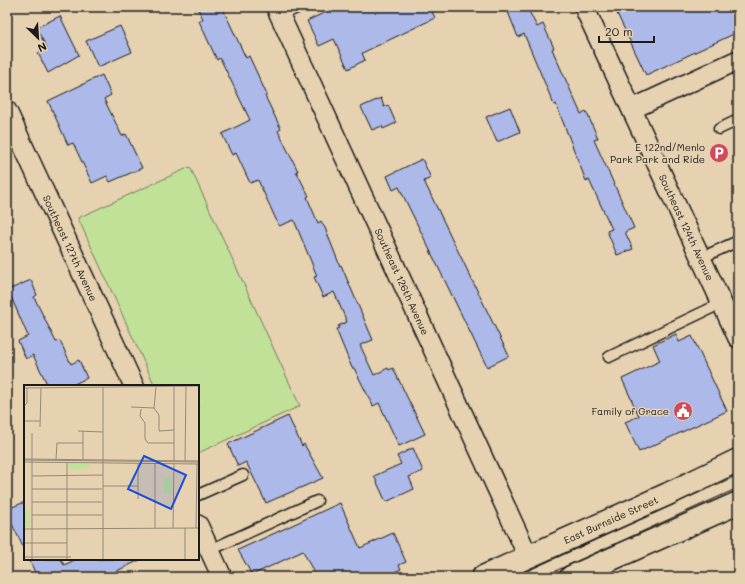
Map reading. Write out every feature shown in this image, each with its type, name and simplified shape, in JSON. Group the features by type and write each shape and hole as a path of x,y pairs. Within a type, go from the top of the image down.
{"street":[{"name":"Southeast 124th Avenue","path":"584,7 738,338"},
{"name":"Southeast 126th Avenue","path":"278,11 528,556"},
{"path":"632,110 738,60"},
{"name":"Southeast 127th Avenue","path":"7,111 134,385"},
{"name":"East Burnside Street","path":"483,577 668,494 738,460"},
{"path":"571,577 738,503"},
{"path":"199,527 222,577"}],"lane":[{"path":"278,11 299,7"},
{"path":"719,129 738,120"},
{"path":"701,258 738,241"},
{"path":"609,357 722,303"},
{"path":"199,495 243,475"},
{"path":"210,550 317,501"}],"green space":[{"path":"190,167 300,406 199,453 199,385 155,385 78,218"}],"building":[{"path":"197,7 222,7 246,58 249,56 267,95 265,96 281,129 278,131 309,196 307,197 318,223 321,221 325,228 373,340 360,345 374,375 388,368 389,370 393,368 425,434 399,446 379,403 373,406 354,368 352,368 336,329 339,328 338,326 347,322 334,292 323,297 314,277 317,276 294,220 279,226 258,180 250,183 236,153 232,155 222,134 250,120 220,58 217,60 199,21 203,19"},
{"path":"336,7 430,7 435,18 362,53 365,60 348,69 334,39 319,46 307,21"},
{"path":"506,7 527,7 537,27 543,24 554,48 552,49 581,114 586,111 598,138 594,140 634,228 625,232 633,249 617,255 607,231 612,229 589,180 586,181 556,104 554,105 524,34 518,37"},
{"path":"614,7 738,7 738,32 646,75"},
{"path":"60,16 79,55 48,73 38,53 47,48 36,28"},
{"path":"120,26 132,52 98,67 86,41"},
{"path":"102,75 111,95 104,99 122,136 126,134 142,168 110,182 107,176 92,183 73,143 68,145 48,101"},
{"path":"381,98 384,107 388,105 396,123 383,129 382,126 372,130 361,107"},
{"path":"510,107 520,132 497,142 486,117"},
{"path":"422,159 431,178 424,181 509,356 487,367 399,187 393,190 387,176"},
{"path":"31,280 37,295 34,297 56,342 60,341 71,364 79,360 87,378 72,385 48,385 33,355 26,359 18,341 28,336 8,290"},
{"path":"676,334 679,342 692,336 727,411 639,452 625,422 639,416 622,379 660,361 653,345"},
{"path":"288,416 302,446 304,444 323,478 266,503 246,462 238,466 228,444"},
{"path":"413,448 423,471 409,477 414,489 386,502 374,476 401,464 397,456"},
{"path":"24,502 24,549 12,524 7,527 7,509"},
{"path":"340,503 360,548 393,533 406,562 399,565 401,569 384,577 316,577 303,551 252,575 238,550"},
{"path":"29,560 62,560 64,565 75,560 140,560 104,577 37,577"}],"tram line":[{"path":"514,577 738,475"},
{"path":"542,577 738,488"}],"place":[{"name":"E 122nd/Menlo Park Park and Ride","path":"719,153"},
{"name":"Family of Grace","path":"683,411"}]}
